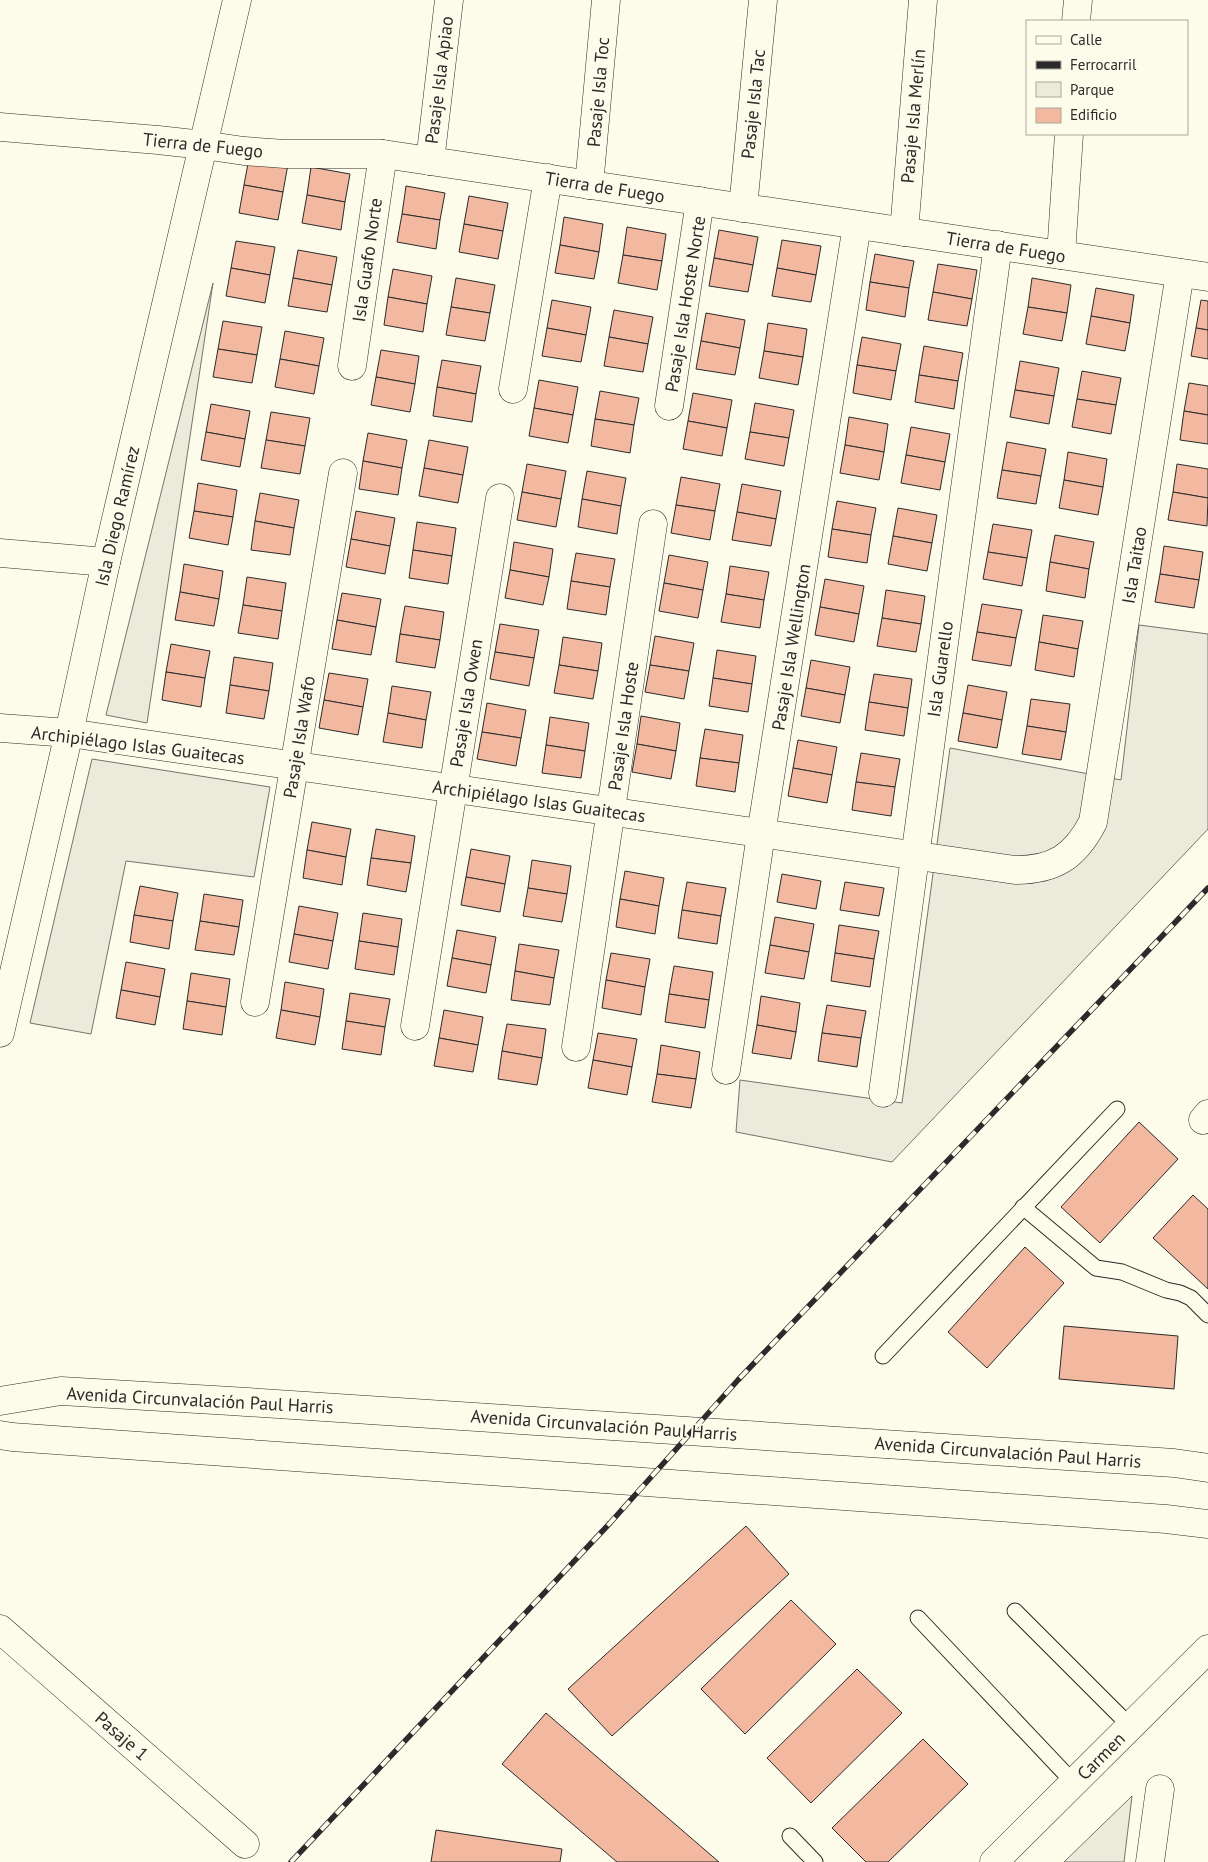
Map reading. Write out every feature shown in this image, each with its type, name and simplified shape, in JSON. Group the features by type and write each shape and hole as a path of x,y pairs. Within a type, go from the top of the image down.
{"street":[{"name":"Isla Diego Ramírez","path":"0,1033 106,562 237,0"},
{"name":"Pasaje Isla Apiao","path":"430,161 449,0"},
{"name":"Pasaje Isla Toc","path":"589,185 606,0"},
{"name":"Pasaje Isla Tac","path":"743,208 763,0"},
{"name":"Pasaje Isla Merlín","path":"904,232 923,0"},
{"path":"1076,20 1078,0"},
{"name":"Tierra de Fuego","path":"0,127 158,140 244,151 285,154 383,154 1208,277"},
{"path":"1061,255 1069,135"},
{"name":"Isla Guafo Norte","path":"352,366 383,154"},
{"path":"513,389 548,178"},
{"name":"Pasaje Isla Hoste Norte","path":"670,406 700,201"},
{"name":"Pasaje Isla Wellington","path":"726,1070 761,834 857,225"},
{"name":"Isla Guarello","path":"883,1093 998,245"},
{"name":"Isla Taitao","path":"1073,852 1085,838 1093,822 1097,804 1180,272"},
{"name":"Pasaje Isla Wafo","path":"255,1002 343,472"},
{"name":"Pasaje Isla Owen","path":"415,1026 500,498"},
{"name":"Pasaje Isla Hoste","path":"576,1048 653,524"},
{"path":"0,553 106,562"},
{"name":"Archipiélago Islas Guaitecas","path":"0,728 69,733 1014,870 1046,867 1060,861 1073,852"},
{"name":"Avenida Circunvalación Paul Harris","path":"0,1401 61,1391 1174,1463 1208,1468"},
{"path":"0,1435 1166,1519 1208,1524"},
{"name":"Pasaje 1","path":"0,1629 245,1844"},
{"name":"Carmen","path":"994,1862 1208,1649"},
{"path":"1150,1862 1160,1789"}],"lane":[{"path":"883,1356 1117,1109"},
{"path":"1023,1207 1096,1268 1122,1272 1166,1290 1180,1293 1191,1298 1208,1315"},
{"path":"1015,1611 1130,1727"},
{"path":"918,1618 1074,1783"},
{"path":"790,1836 815,1862"}],"green space":[{"path":"213,283 147,723 106,715"},
{"path":"1139,625 1208,634 1208,829 892,1162 736,1132 740,1080 902,1103 950,748 1121,780"},
{"path":"92,759 270,787 254,877 126,861 91,1034 30,1023"},
{"path":"1132,1796 1124,1862 1064,1862"}],"building":[{"path":"249,158 288,164 283,192 244,185"},
{"path":"311,167 350,174 345,202 307,195"},
{"path":"244,185 283,192 278,220 239,213"},
{"path":"406,186 445,193 440,220 402,214"},
{"path":"307,195 345,202 341,230 302,223"},
{"path":"469,196 508,203 503,231 464,224"},
{"path":"402,214 440,220 436,249 397,242"},
{"path":"564,217 603,224 599,252 560,245"},
{"path":"464,224 503,231 498,259 459,252"},
{"path":"627,227 666,234 662,261 623,255"},
{"path":"719,230 758,237 753,265 714,258"},
{"path":"782,240 821,246 816,275 777,268"},
{"path":"236,241 275,247 270,275 231,268"},
{"path":"560,245 599,252 594,279 555,273"},
{"path":"298,250 337,257 332,285 293,278"},
{"path":"875,254 914,261 909,288 870,282"},
{"path":"623,255 662,261 657,290 618,283"},
{"path":"714,258 753,265 748,292 709,286"},
{"path":"938,264 977,270 972,299 933,292"},
{"path":"231,268 270,275 265,303 226,296"},
{"path":"777,268 816,275 811,302 772,296"},
{"path":"393,269 432,276 427,304 388,297"},
{"path":"293,278 332,285 327,312 288,306"},
{"path":"456,278 495,285 490,313 451,307"},
{"path":"1032,278 1071,285 1067,313 1028,307"},
{"path":"870,282 909,288 905,317 866,310"},
{"path":"1096,288 1134,295 1130,323 1091,316"},
{"path":"933,292 972,299 967,326 928,320"},
{"path":"388,297 427,304 423,332 384,325"},
{"path":"552,300 591,307 586,335 547,328"},
{"path":"1201,300 1208,301 1208,330 1196,328"},
{"path":"451,307 490,313 485,341 446,335"},
{"path":"1028,307 1067,313 1062,341 1023,334"},
{"path":"614,310 653,317 648,344 609,337"},
{"path":"706,313 745,320 740,348 701,341"},
{"path":"1091,316 1130,323 1125,351 1086,344"},
{"path":"223,321 262,327 257,355 218,349"},
{"path":"768,323 807,329 803,357 764,351"},
{"path":"547,328 586,335 581,362 542,356"},
{"path":"1196,328 1208,330 1208,359 1191,356"},
{"path":"285,331 324,338 319,366 280,359"},
{"path":"609,337 648,344 643,372 604,366"},
{"path":"862,337 901,344 896,371 857,365"},
{"path":"701,341 740,348 735,375 696,369"},
{"path":"924,346 963,353 958,381 919,375"},
{"path":"218,349 257,355 252,383 213,377"},
{"path":"381,350 419,356 415,384 376,377"},
{"path":"764,351 803,357 798,385 759,378"},
{"path":"280,359 319,366 314,394 275,387"},
{"path":"442,360 481,366 476,394 437,387"},
{"path":"1020,361 1059,368 1054,396 1015,390"},
{"path":"857,365 896,371 891,400 853,393"},
{"path":"1082,371 1121,378 1116,405 1077,399"},
{"path":"919,375 958,381 954,409 915,402"},
{"path":"376,377 415,384 410,412 371,405"},
{"path":"539,380 578,387 573,415 534,408"},
{"path":"1189,383 1208,386 1208,415 1184,411"},
{"path":"437,387 476,394 472,422 433,416"},
{"path":"1015,390 1054,396 1049,424 1010,417"},
{"path":"600,391 639,398 634,425 595,419"},
{"path":"693,393 732,400 727,428 688,421"},
{"path":"1077,399 1116,405 1111,434 1072,427"},
{"path":"755,403 794,410 789,438 750,432"},
{"path":"211,404 250,411 245,439 206,432"},
{"path":"534,408 573,415 568,443 529,436"},
{"path":"1184,411 1208,415 1208,444 1180,440"},
{"path":"271,412 310,418 305,446 266,440"},
{"path":"849,417 888,424 884,452 845,445"},
{"path":"595,419 634,425 630,453 591,446"},
{"path":"688,421 727,428 722,456 683,449"},
{"path":"911,427 950,434 945,462 906,455"},
{"path":"206,432 245,439 240,467 201,460"},
{"path":"750,432 789,438 784,466 745,459"},
{"path":"368,433 407,440 402,468 363,461"},
{"path":"266,440 305,446 300,474 261,468"},
{"path":"429,440 468,447 463,475 424,468"},
{"path":"1007,442 1046,449 1041,476 1002,470"},
{"path":"845,445 884,452 879,480 840,473"},
{"path":"1068,452 1107,459 1103,487 1064,480"},
{"path":"906,455 945,462 940,490 901,483"},
{"path":"363,461 402,468 398,495 359,489"},
{"path":"527,464 566,471 561,499 522,492"},
{"path":"1177,464 1208,469 1208,498 1173,492"},
{"path":"424,468 463,475 458,503 419,496"},
{"path":"1002,470 1041,476 1036,504 997,498"},
{"path":"587,471 626,478 621,506 582,499"},
{"path":"681,477 720,484 715,511 676,505"},
{"path":"1064,480 1103,487 1098,515 1059,508"},
{"path":"198,483 237,490 233,517 194,511"},
{"path":"742,484 781,491 776,519 737,512"},
{"path":"522,492 561,499 556,527 517,520"},
{"path":"1173,492 1208,498 1207,526 1168,520"},
{"path":"260,493 299,500 294,528 255,521"},
{"path":"582,499 621,506 617,534 578,527"},
{"path":"837,501 876,508 871,535 832,529"},
{"path":"676,505 715,511 710,540 671,533"},
{"path":"898,508 937,515 932,543 893,536"},
{"path":"194,511 233,517 228,545 189,538"},
{"path":"356,511 395,518 390,546 351,539"},
{"path":"737,512 776,519 771,546 732,540"},
{"path":"255,521 294,528 290,555 251,550"},
{"path":"417,522 456,528 452,556 413,550"},
{"path":"993,524 1032,530 1027,558 988,552"},
{"path":"832,529 871,535 867,563 828,557"},
{"path":"1055,535 1094,542 1089,569 1050,562"},
{"path":"893,536 932,543 927,571 888,564"},
{"path":"351,539 390,546 385,574 346,567"},
{"path":"514,542 553,549 549,577 510,570"},
{"path":"1164,546 1203,552 1199,580 1160,574"},
{"path":"413,550 452,556 448,584 409,578"},
{"path":"988,552 1027,558 1022,586 983,579"},
{"path":"576,553 615,559 610,587 571,581"},
{"path":"669,555 708,562 703,590 664,583"},
{"path":"1050,562 1089,569 1085,598 1046,591"},
{"path":"184,564 223,571 219,599 180,592"},
{"path":"730,566 769,572 764,600 726,594"},
{"path":"510,570 549,577 543,605 505,598"},
{"path":"1160,574 1199,580 1194,608 1155,602"},
{"path":"247,577 286,583 282,611 243,605"},
{"path":"825,579 864,586 859,614 820,607"},
{"path":"571,581 610,587 606,615 567,609"},
{"path":"664,583 703,590 698,618 659,611"},
{"path":"886,590 925,596 921,624 882,618"},
{"path":"180,592 219,599 214,626 175,620"},
{"path":"342,593 381,599 376,627 337,620"},
{"path":"726,594 764,600 760,628 721,622"},
{"path":"982,604 1022,610 1016,638 977,632"},
{"path":"243,605 282,611 278,639 238,633"},
{"path":"405,606 444,612 440,640 400,634"},
{"path":"820,607 859,614 854,642 815,635"},
{"path":"1043,615 1083,621 1078,649 1039,642"},
{"path":"882,618 921,624 916,652 877,646"},
{"path":"337,620 376,627 371,655 332,649"},
{"path":"500,624 539,630 534,658 495,652"},
{"path":"977,632 1016,638 1011,666 972,660"},
{"path":"400,634 440,640 435,668 396,662"},
{"path":"655,636 694,643 689,671 650,665"},
{"path":"563,637 602,643 598,671 559,665"},
{"path":"1039,642 1078,649 1074,677 1035,670"},
{"path":"171,644 210,651 205,678 166,672"},
{"path":"717,650 756,656 752,684 713,678"},
{"path":"495,652 534,658 529,686 490,679"},
{"path":"234,657 273,663 269,691 230,685"},
{"path":"811,660 850,667 845,695 806,688"},
{"path":"559,665 598,671 593,699 554,693"},
{"path":"650,665 689,671 684,699 645,692"},
{"path":"166,672 205,678 201,707 162,700"},
{"path":"329,673 368,679 363,707 324,700"},
{"path":"874,674 912,679 908,708 869,702"},
{"path":"713,678 752,684 748,712 709,706"},
{"path":"230,685 269,691 264,719 226,713"},
{"path":"968,685 1007,692 1002,720 963,713"},
{"path":"392,686 431,692 426,720 388,713"},
{"path":"806,688 845,695 840,723 801,716"},
{"path":"1031,699 1070,704 1066,732 1027,726"},
{"path":"324,700 363,707 358,735 319,728"},
{"path":"869,702 908,708 904,736 865,730"},
{"path":"487,703 526,710 521,738 482,732"},
{"path":"388,713 426,720 422,748 383,742"},
{"path":"963,713 1002,720 997,748 958,741"},
{"path":"641,716 680,723 676,751 637,744"},
{"path":"550,717 589,723 585,751 546,745"},
{"path":"1027,726 1066,732 1061,760 1022,754"},
{"path":"705,729 743,735 739,763 700,758"},
{"path":"482,732 521,738 516,766 477,759"},
{"path":"798,740 837,747 832,775 793,768"},
{"path":"637,744 676,751 671,779 632,772"},
{"path":"546,745 585,751 581,778 542,773"},
{"path":"861,753 900,759 895,787 856,782"},
{"path":"700,758 739,763 735,792 696,786"},
{"path":"793,768 832,775 827,803 788,796"},
{"path":"856,782 895,787 891,816 852,810"},
{"path":"312,822 351,829 346,857 307,850"},
{"path":"376,829 415,836 411,863 371,858"},
{"path":"471,849 510,856 505,884 466,877"},
{"path":"307,850 346,857 342,885 303,878"},
{"path":"371,858 411,863 406,892 367,885"},
{"path":"532,860 571,866 567,894 528,888"},
{"path":"625,871 664,878 659,906 620,899"},
{"path":"782,874 821,881 816,909 777,902"},
{"path":"466,877 505,884 500,912 461,905"},
{"path":"687,882 726,888 721,916 682,910"},
{"path":"845,882 884,888 879,916 840,910"},
{"path":"140,886 178,893 173,921 134,915"},
{"path":"528,888 567,894 562,922 523,916"},
{"path":"204,894 243,900 239,927 200,921"},
{"path":"620,899 659,906 655,934 616,927"},
{"path":"299,906 338,913 333,941 294,934"},
{"path":"682,910 721,916 717,944 678,938"},
{"path":"363,913 402,919 398,947 359,941"},
{"path":"134,915 173,921 169,949 130,942"},
{"path":"775,917 814,924 809,952 770,945"},
{"path":"200,921 239,927 234,955 195,950"},
{"path":"839,925 879,931 874,959 835,953"},
{"path":"457,930 496,937 491,965 452,958"},
{"path":"294,934 333,941 328,969 289,962"},
{"path":"359,941 398,947 394,975 355,969"},
{"path":"519,944 559,950 554,978 515,971"},
{"path":"770,945 809,952 804,979 765,973"},
{"path":"611,953 650,959 645,987 606,980"},
{"path":"835,953 874,959 870,987 831,981"},
{"path":"452,958 491,965 486,993 447,986"},
{"path":"126,962 165,969 160,997 121,990"},
{"path":"674,966 713,972 709,1000 669,994"},
{"path":"515,971 554,978 550,1005 511,1000"},
{"path":"191,973 230,979 226,1007 187,1001"},
{"path":"606,980 645,987 641,1015 602,1008"},
{"path":"285,982 324,989 320,1017 281,1010"},
{"path":"121,990 160,997 155,1025 116,1018"},
{"path":"350,993 390,999 385,1027 346,1021"},
{"path":"669,994 709,1000 705,1028 665,1022"},
{"path":"761,996 800,1003 796,1032 757,1025"},
{"path":"187,1001 226,1007 222,1035 183,1029"},
{"path":"827,1005 866,1011 861,1038 822,1033"},
{"path":"281,1010 320,1017 315,1045 276,1038"},
{"path":"444,1010 483,1017 478,1045 439,1038"},
{"path":"346,1021 385,1027 381,1055 342,1049"},
{"path":"507,1024 546,1029 542,1058 502,1051"},
{"path":"757,1025 796,1032 791,1059 752,1053"},
{"path":"598,1033 637,1039 632,1067 593,1060"},
{"path":"822,1033 861,1038 857,1067 818,1061"},
{"path":"439,1038 478,1045 473,1072 434,1066"},
{"path":"661,1045 700,1052 696,1079 657,1074"},
{"path":"502,1051 542,1058 537,1085 498,1079"},
{"path":"593,1060 632,1067 627,1095 588,1088"},
{"path":"657,1074 696,1079 691,1108 652,1102"},
{"path":"1139,1122 1178,1159 1100,1243 1061,1207"},
{"path":"1193,1195 1208,1209 1208,1289 1153,1238"},
{"path":"1025,1247 1064,1283 987,1368 948,1332"},
{"path":"1064,1326 1178,1336 1174,1389 1059,1379"},
{"path":"746,1526 789,1574 612,1736 568,1689"},
{"path":"791,1600 836,1644 745,1734 701,1689"},
{"path":"857,1669 902,1713 811,1803 767,1758"},
{"path":"546,1713 719,1862 617,1862 502,1764"},
{"path":"923,1739 968,1784 888,1862 866,1862 832,1828"},
{"path":"436,1830 562,1849 560,1862 431,1862"}],"railway":[{"path":"291,1862 610,1523 738,1380 1208,888"}]}
